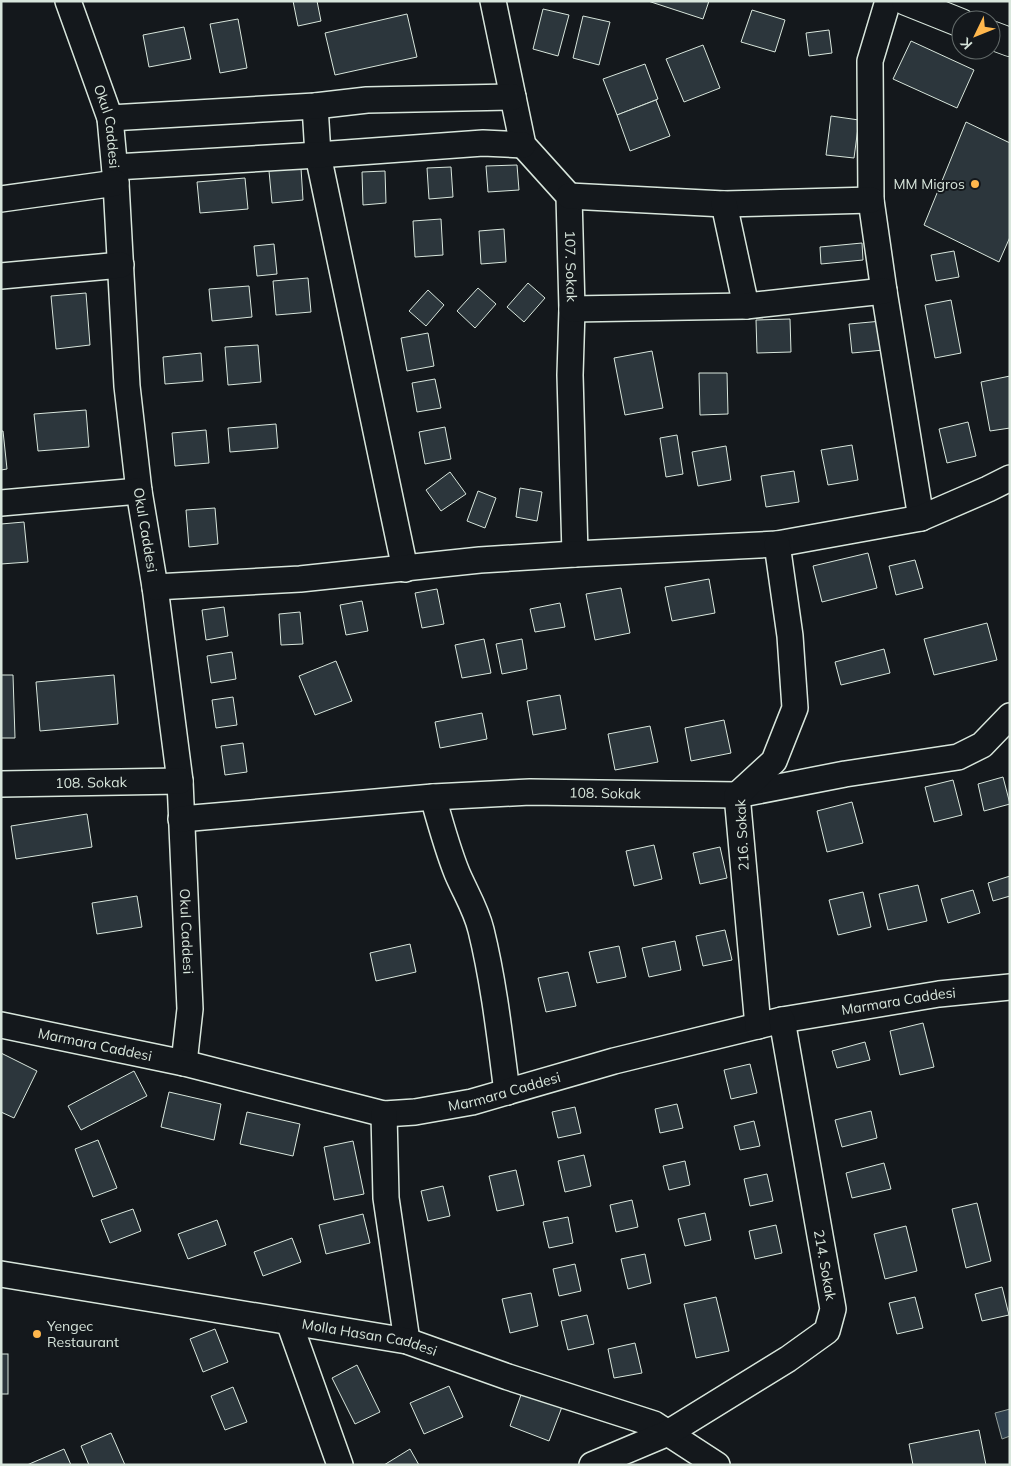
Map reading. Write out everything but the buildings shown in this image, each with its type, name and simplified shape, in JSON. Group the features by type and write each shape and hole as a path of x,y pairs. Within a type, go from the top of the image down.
{"main road":[{"path":"906,1 951,19"}],"street":[{"name":"Okul Caddesi","path":"68,1 110,118 127,386 139,491 156,588 180,781 190,1009 184,1063"},
{"path":"493,1 523,145 569,196 724,204 871,200"},
{"path":"888,1 870,61 871,200 921,518"},
{"path":"110,118 315,106 367,100 513,97"},
{"path":"315,106 318,155 405,569"},
{"path":"1,199 115,175 318,155 483,143 523,145"},
{"name":"107. Sokak","path":"569,196 574,554"},
{"path":"724,204 746,306"},
{"path":"1,276 120,265"},
{"path":"572,309 746,306 884,291"},
{"path":"156,588 300,579 480,560 777,544 921,518 1010,478"},
{"path":"1,503 139,491"},
{"name":"216. Sokak","path":"770,1023 737,796 774,761 795,708 790,636 777,544"},
{"name":"108. Sokak","path":"182,819 433,797 530,792 737,796 845,774 958,757 982,745 1010,716"},
{"name":"108. Sokak","path":"1,784 180,781"},
{"path":"433,797 454,865 474,908 481,929 493,992 507,1092"},
{"name":"Marmara Caddesi","path":"1,1025 184,1063 384,1114 415,1112 472,1102 614,1061 770,1023 940,994 1010,987"},
{"name":"214. Sokak","path":"592,1465 668,1433 788,1359 827,1330 833,1309 770,1023"},
{"path":"384,1114 386,1198 407,1341"},
{"name":"Molla Hasan Caddesi","path":"1,1274 407,1341 508,1377 654,1424 718,1465"},
{"path":"289,1322 340,1465"}],"water":[{"path":"1010,1409 1010,1436 1002,1439 995,1413"}],"place":[{"name":"MM Migros","path":"975,184"},
{"name":"Yengec Restaurant","path":"37,1334"}]}
